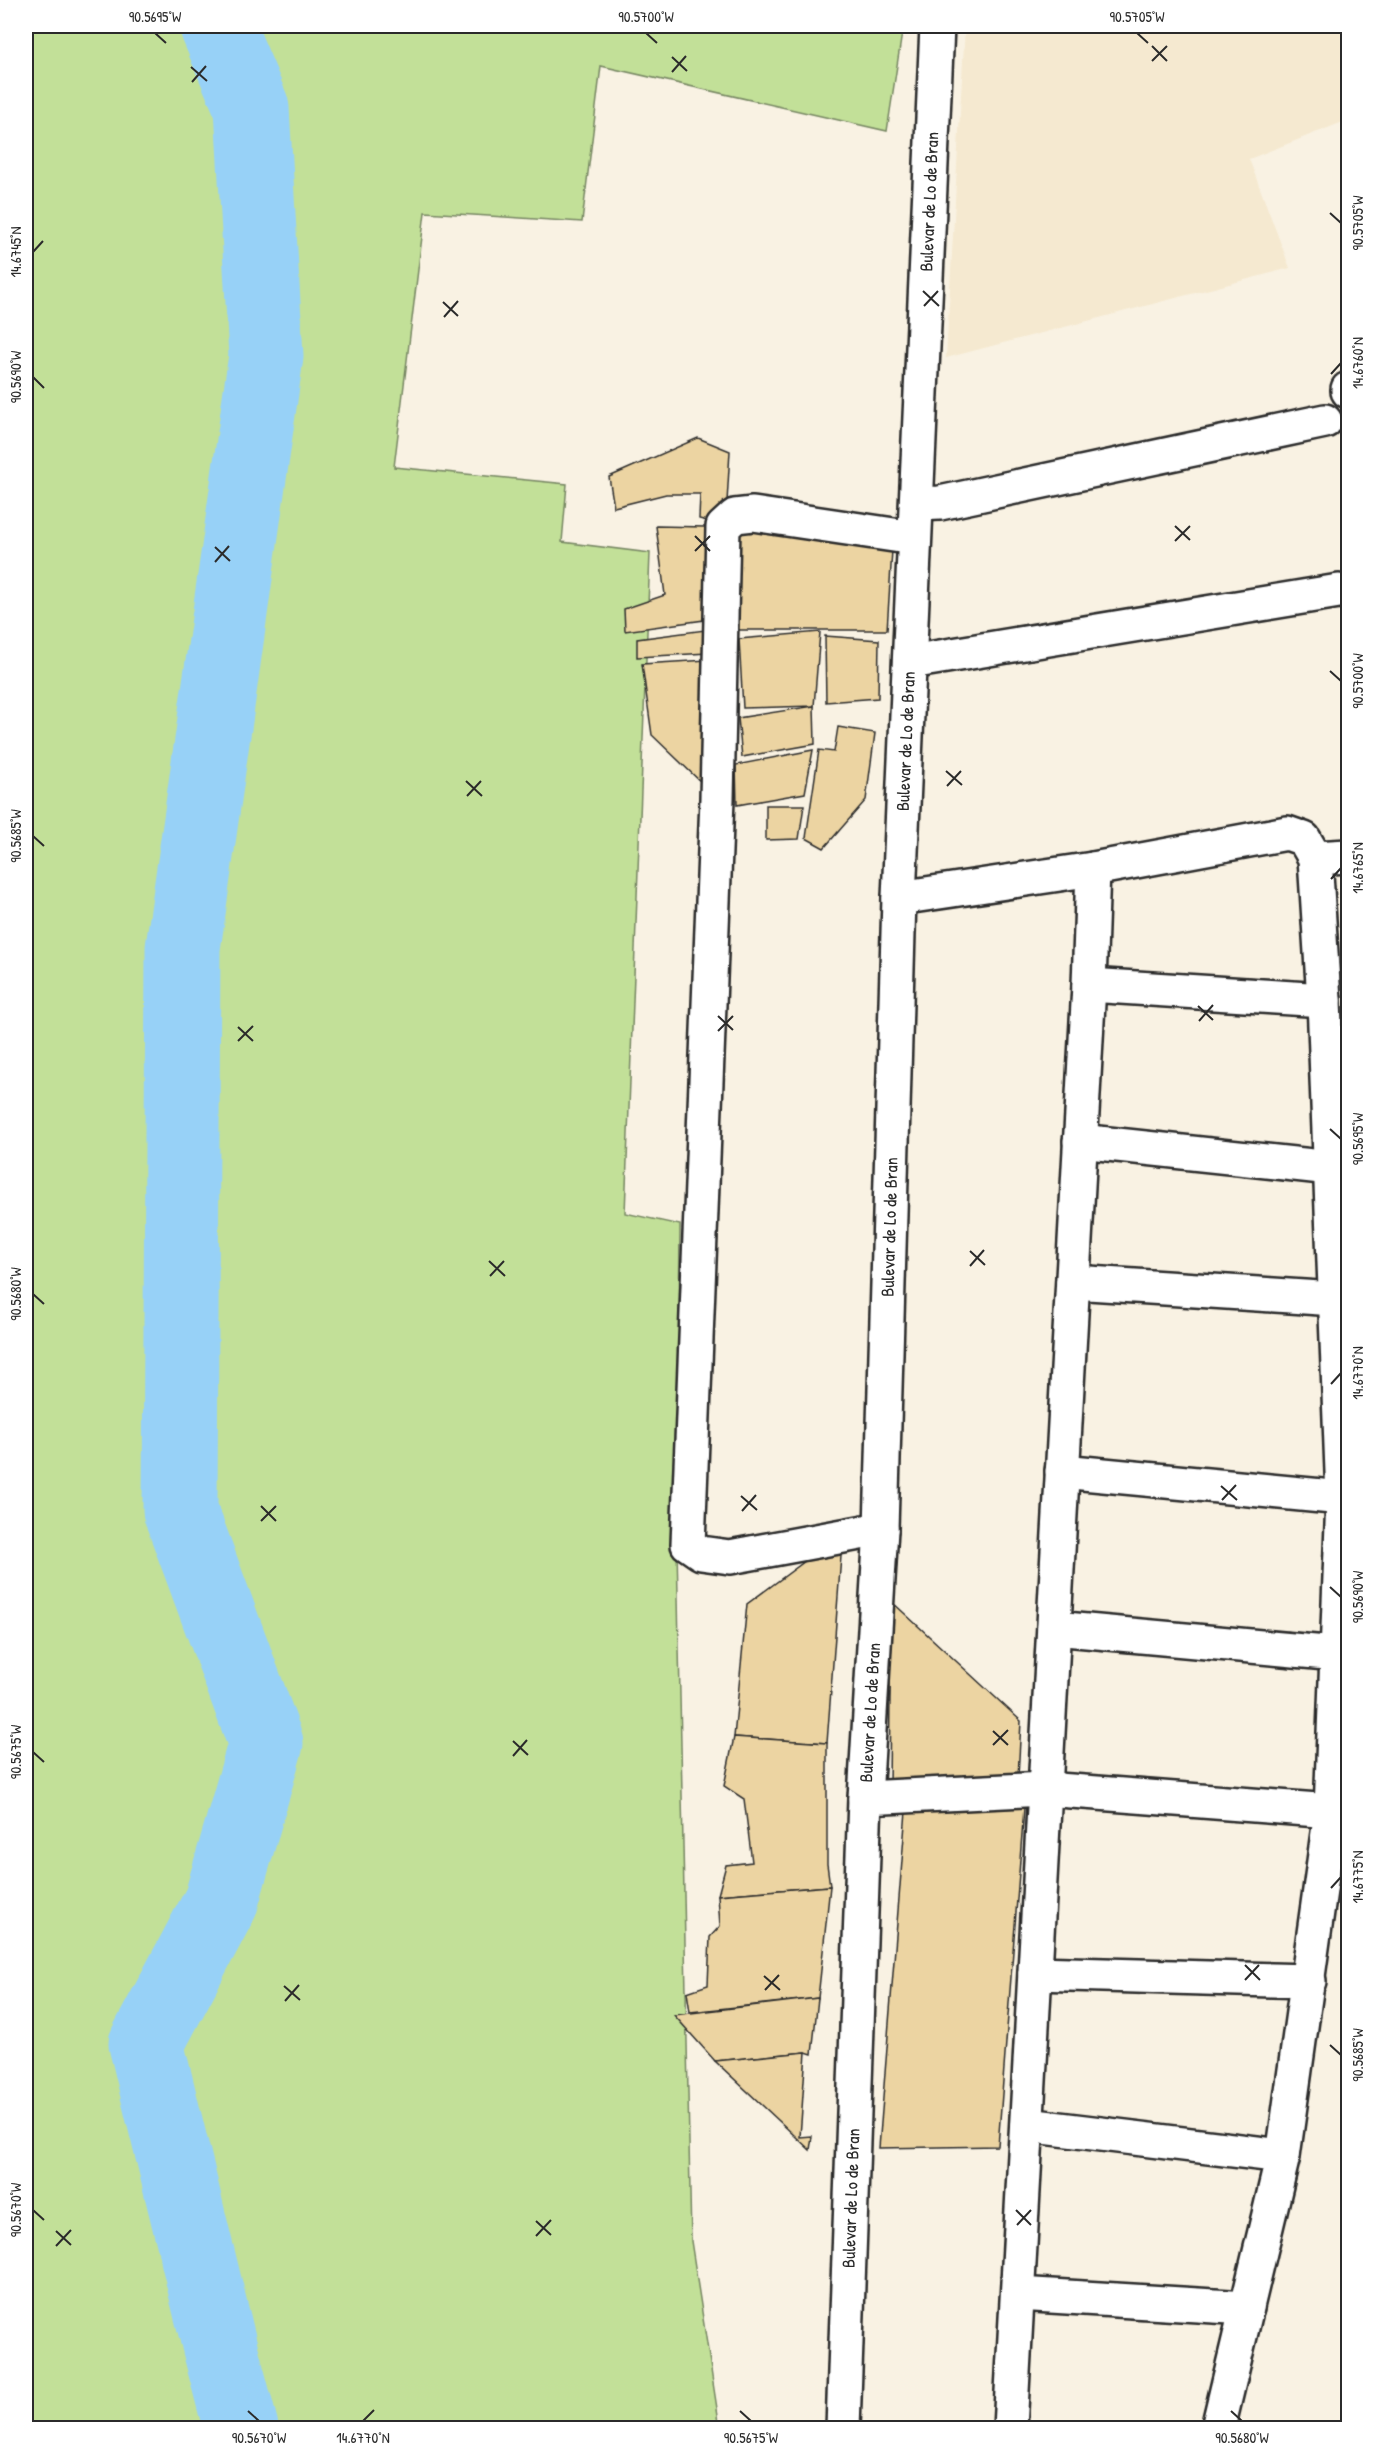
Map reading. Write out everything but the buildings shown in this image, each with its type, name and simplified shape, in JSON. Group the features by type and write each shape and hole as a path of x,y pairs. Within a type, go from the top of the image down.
{"street":[{"name":"Bulevar de Lo de Bran","path":"843,2428 866,1798 881,1529 899,898 907,770 914,538 937,26"},
{"path":"917,504 940,503 1325,421"},
{"path":"881,1529 730,1557 701,1553 688,1544 717,799 723,527 735,516 753,514 914,538"},
{"path":"910,662 1339,591"},
{"path":"899,898 1093,868 1287,833 1304,840 1315,858 1324,1000 1343,1498 1331,1811 1283,2156 1218,2428"},
{"path":"1315,858 1348,856"},
{"path":"1010,2428 1089,985 1093,868"},
{"path":"1089,985 1324,1000"},
{"path":"1080,1141 1331,1168"},
{"path":"1073,1282 1335,1299"},
{"path":"1062,1471 1343,1498"},
{"path":"1054,1628 1337,1654"},
{"path":"866,1798 1045,1789 1331,1811"},
{"path":"1035,1973 1309,1981"},
{"path":"1027,2125 1283,2156"},
{"path":"1018,2294 1247,2308"}],"shaded area":[{"path":"965,26 1348,26 1348,120 1249,159 1290,268 946,358"}],"green space":[{"path":"26,26 903,26 887,131 601,66 582,222 425,212 394,467 567,484 562,542 650,553 625,1213 680,1225 677,1547 691,2241 720,2428 26,2428"}],"waterway":[{"path":"217,26 252,108 266,356 183,948 180,1510 266,1743 221,1902 146,2044 241,2428"}]}
